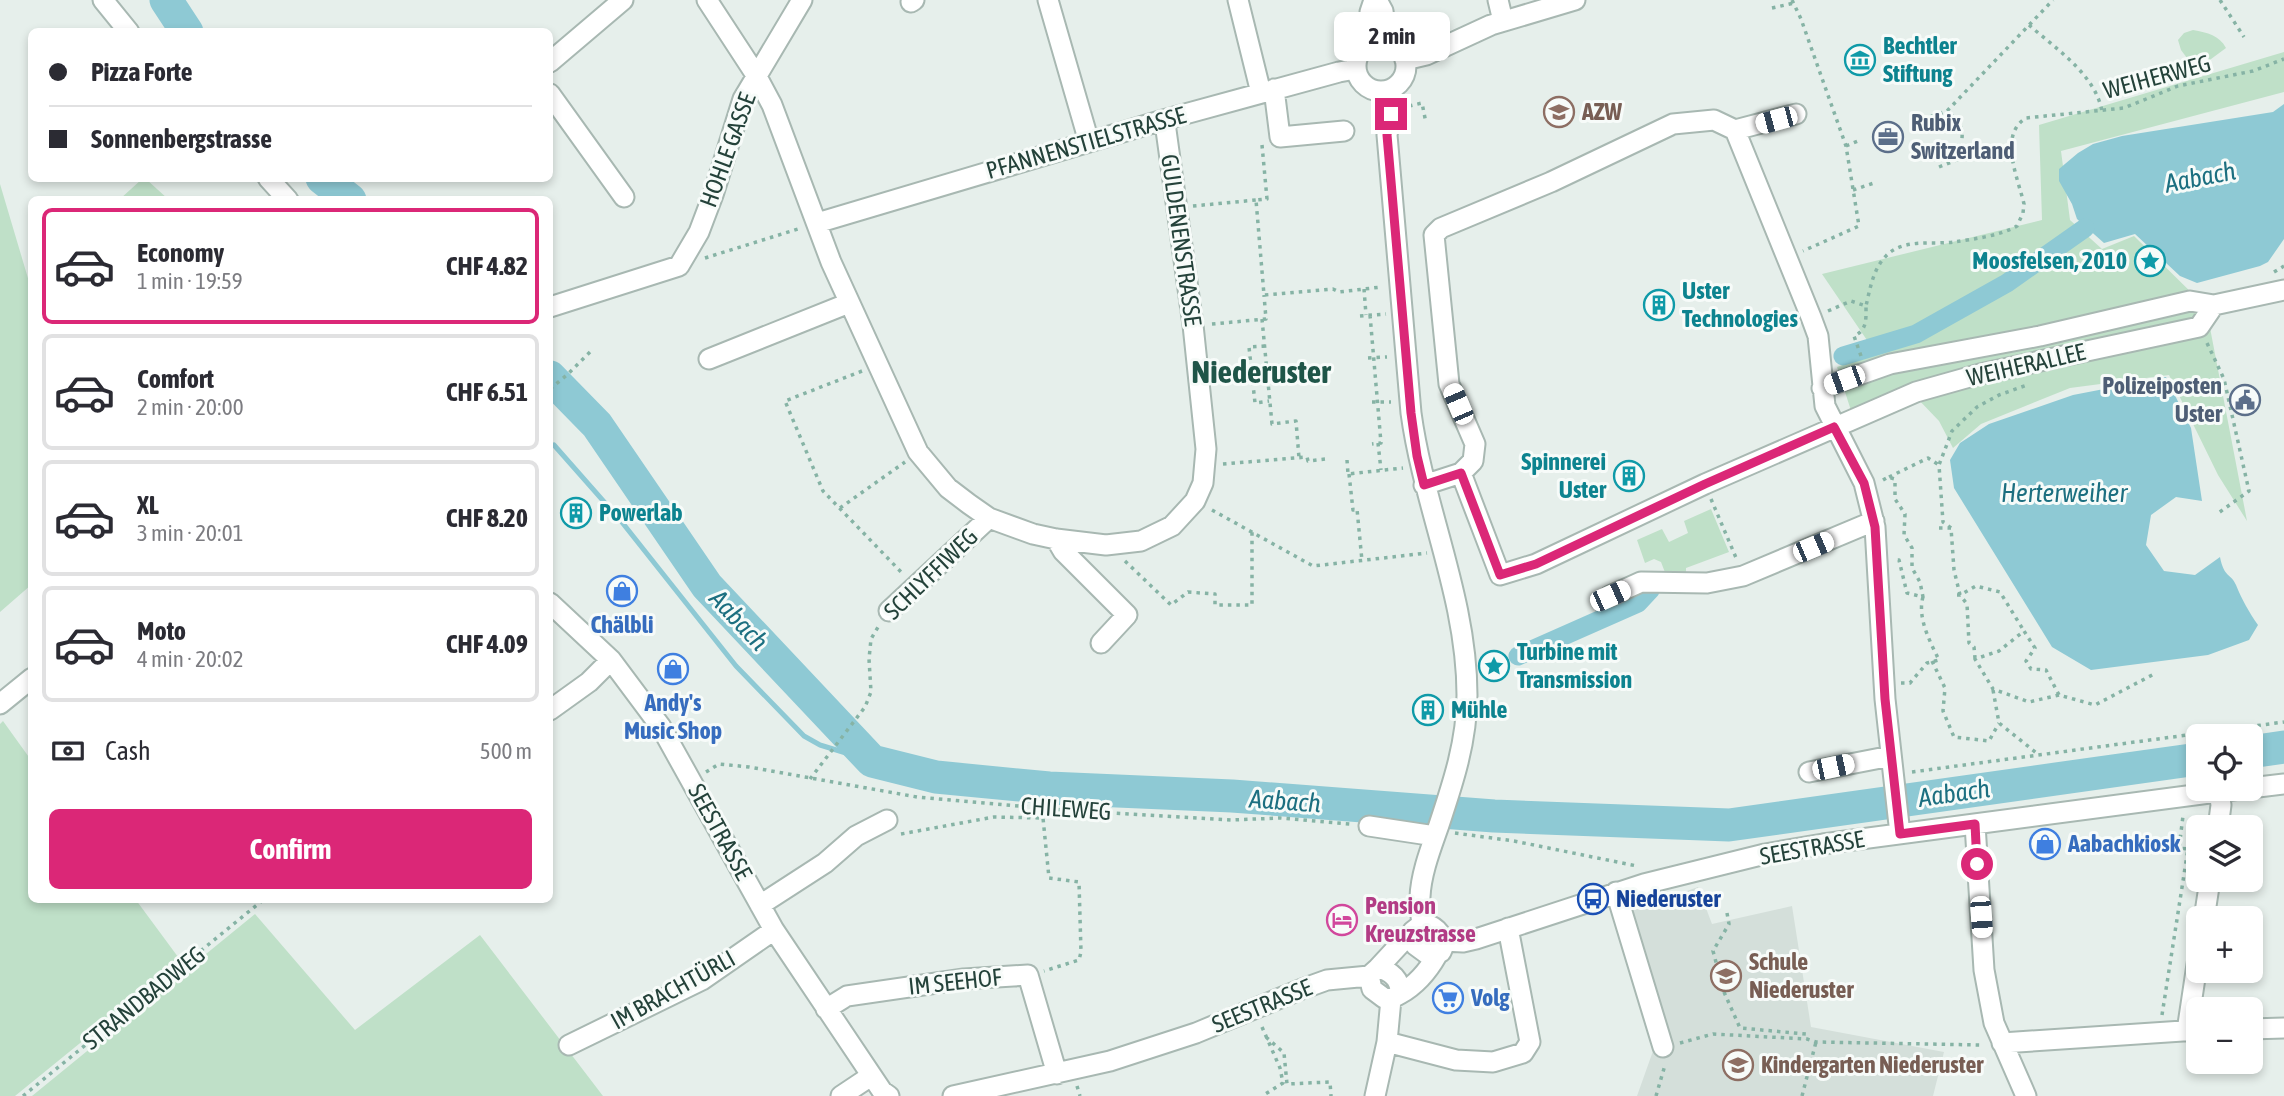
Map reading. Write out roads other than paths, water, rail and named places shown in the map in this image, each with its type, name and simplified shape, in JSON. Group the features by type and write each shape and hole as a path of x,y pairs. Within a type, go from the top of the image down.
{"street":[{"path":"103,0 126,28"},
{"path":"553,59 623,0"},
{"name":"GULDENENSTRASSE","path":"707,0 756,75 772,105 849,303 918,452 948,488 989,518 1033,534 1056,539 1122,545 1142,541 1172,526 1195,501 1203,483 1206,449 1193,325 1163,120"},
{"name":"HOHLE GASSE","path":"553,306 679,266 699,232 743,99 802,0"},
{"path":"1048,0 1089,142"},
{"path":"1238,0 1280,137 1343,131"},
{"path":"1375,0 1370,12 1378,43"},
{"path":"1499,0 1503,21"},
{"path":"1405,60 1426,55 1503,21 1575,0"},
{"path":"1378,43 1401,51 1406,66 1402,79 1382,89 1359,78 1356,69 1362,50 1378,43"},
{"name":"PFANNENSTIELSTRASSE","path":"817,223 1163,120 1356,69"},
{"path":"1382,89 1379,115 1387,135 1411,413 1422,476 1456,601 1465,653 1467,696 1463,742 1441,832 1420,896 1415,945 1430,956 1440,948"},
{"path":"553,98 624,197"},
{"path":"1422,476 1461,473 1473,461 1475,444 1449,384 1434,236 1441,228 1551,182 1673,124 1714,120 1735,130 1796,114"},
{"path":"1735,130 1818,336 1825,406 1865,488 1874,522 1885,699 1900,834"},
{"path":"272,182 284,196"},
{"name":"WEIHERALLEE","path":"1822,388 1889,364 2027,339 2190,301 2214,306 2284,290"},
{"path":"709,359 849,303"},
{"name":"WEIHERALLEE","path":"1461,473 1500,575 1536,564 1705,484 1916,392 1980,374 2199,327 2214,306"},
{"name":"SCHLYFFIWEG","path":"890,611 989,518"},
{"path":"1610,596 1641,582 1707,583 1743,576 1874,522"},
{"path":"1056,539 1063,551 1127,615 1101,643"},
{"name":"SEESTRASSE","path":"553,606 611,660 661,727 774,930 882,1091 889,1096"},
{"path":"553,708 589,682 611,660"},
{"path":"0,704 28,681"},
{"path":"1809,772 1893,771"},
{"path":"2263,786 2284,784"},
{"name":"SEESTRASSE","path":"1440,948 1508,929 1616,892 1765,854 2186,796"},
{"path":"1975,824 1984,970 1994,1023 2026,1096"},
{"path":"1369,826 1441,832"},
{"path":"760,905 825,863 856,836 892,827"},
{"path":"1616,892 1663,1047"},
{"path":"1417,929 1373,972 1370,984 1376,993 1384,998 1396,997 1411,988 1432,964 1440,948"},
{"path":"1387,1042 1456,1060 1493,1062 1523,1053 1530,1042 1508,929"},
{"name":"IM BRACHTÜRLI","path":"569,1045 702,980 774,930"},
{"name":"SEESTRASSE","path":"953,1096 1057,1074 1147,1050 1327,981 1373,972"},
{"name":"IM SEEHOF","path":"826,1009 847,996 964,979 1028,975 1057,1074"},
{"path":"1375,1096 1396,997"},
{"path":"2263,1029 2284,1028"},
{"path":"2002,1043 2186,1030"},
{"path":"841,1096 872,1076"}],"water":[{"path":"2284,104 2284,239 2268,262 2260,266 2197,283 2180,276 2135,234 2104,243 2077,219 2059,181 2059,169 2093,144 2122,136 2273,112"},
{"name":"Herterweiher","path":"2166,377 2191,428 2202,501 2176,497 2151,515 2146,545 2164,571 2195,575 2220,557 2223,569 2234,581 2258,625 2249,640 2208,655 2091,670 2052,647 1954,488 1950,460 1960,443 1989,424 2073,395"}],"waterway":[{"name":"Aabach","path":"166,0 184,28"},
{"name":"Aabach","path":"327,182 345,196"},
{"path":"1843,356 1916,334 2007,283 2085,228"},
{"name":"Aabach","path":"553,380 597,425 707,586 872,761 936,777 1049,788 1232,796 1494,816 1729,825 2186,761"},
{"path":"554,445 621,521 736,666 804,736 820,745 872,761"},
{"path":"1518,656 1638,603 1651,589"},
{"name":"Aabach","path":"2263,750 2284,747"}],"place":[{"name":"Bechtler Stiftung","path":"1860,60"},
{"name":"AZW","path":"1559,112"},
{"name":"Rubix Switzerland","path":"1888,137"},
{"name":"Moosfelsen, 2010","path":"2150,261"},
{"name":"Uster Technologies","path":"1659,305"},
{"name":"Polizeiposten Uster","path":"2245,400"},
{"name":"Spinnerei Uster","path":"1629,476"},
{"name":"Powerlab","path":"576,513"},
{"name":"Chälbli","path":"622,591"},
{"name":"Turbine mit Transmission","path":"1494,666"},
{"name":"Andy's Music Shop","path":"673,669"},
{"name":"Mühle","path":"1428,710"},
{"name":"Aabachkiosk","path":"2045,844"},
{"name":"Niederuster","path":"1593,899"},
{"name":"Pension Kreuzstrasse","path":"1342,920"},
{"name":"Schule Niederuster","path":"1726,976"},
{"name":"Volg","path":"1448,998"},
{"name":"Kindergarten Niederuster","path":"1738,1065"}],"district":[{"name":"Niederuster","path":"1261,372"}]}
